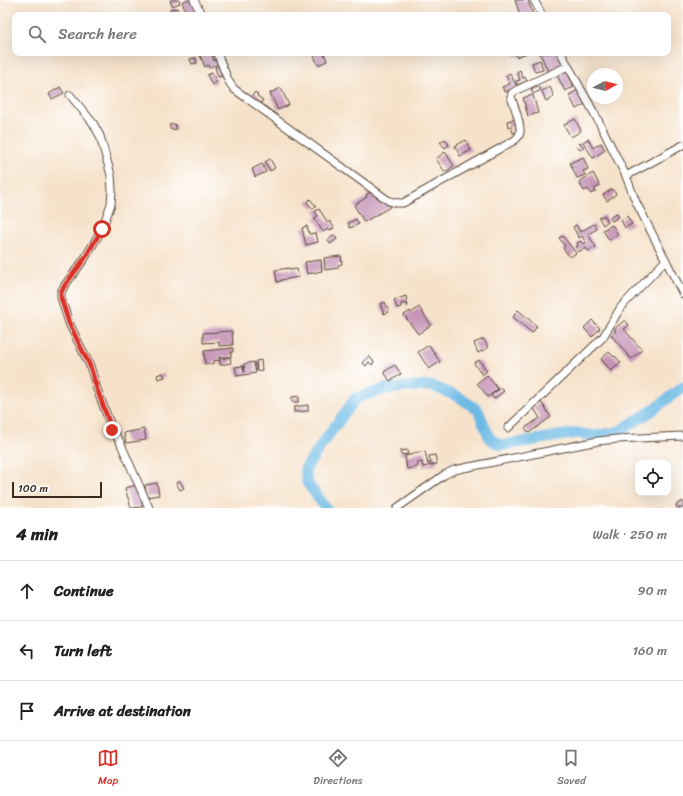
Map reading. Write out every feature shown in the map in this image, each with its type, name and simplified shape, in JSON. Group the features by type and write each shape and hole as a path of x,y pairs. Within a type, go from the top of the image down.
{"street":[{"path":"194,0 200,12"},
{"path":"534,0 540,12"},
{"path":"218,56 229,82 234,89 389,200 398,203 519,137 520,132 511,97 512,93 568,66"},
{"path":"563,56 598,120 626,176 636,202 683,294"},
{"path":"70,95 93,123 100,136 111,175 112,190 111,204 102,229 85,258 65,285 61,292 61,298 69,323 90,366 112,430 120,442 149,508"},
{"path":"626,176 683,144"},
{"path":"508,428 603,337 621,307 666,260"},
{"path":"397,508 444,475 454,470 598,441 683,436"}],"building":[{"path":"170,0 179,0 180,3 172,6"},
{"path":"186,0 193,0 197,10 186,12 182,2"},
{"path":"515,0 528,0 532,12 519,12"},
{"path":"177,8 178,12 170,12 170,9"},
{"path":"200,56 212,56 214,61 216,60 218,64 209,68 208,65 205,67"},
{"path":"314,56 325,56 327,61 318,65"},
{"path":"541,56 560,56 565,67 549,74"},
{"path":"196,58 197,63 192,64 190,59"},
{"path":"540,60 543,70 535,72 532,63"},
{"path":"221,66 224,75 218,77 215,67"},
{"path":"520,70 523,78 525,77 527,81 517,85 516,81 520,80 517,72"},
{"path":"566,70 574,87 565,91 557,75"},
{"path":"212,73 217,82 212,85 207,75"},
{"path":"510,73 517,87 505,92 502,87 510,84 506,76"},
{"path":"538,86 541,90 533,94 531,89"},
{"path":"60,87 64,93 52,99 49,94"},
{"path":"550,87 554,97 546,101 542,91"},
{"path":"281,88 289,105 278,110 270,93"},
{"path":"578,90 585,104 576,109 569,95"},
{"path":"255,92 258,95 257,96 263,100 260,104 251,97"},
{"path":"533,95 538,113 528,116 523,98"},
{"path":"515,119 518,132 513,133 511,126 508,127 507,121"},
{"path":"575,119 581,131 571,137 564,125"},
{"path":"175,124 177,129 171,130 169,125"},
{"path":"445,139 449,145 445,148 440,142"},
{"path":"588,139 593,148 601,143 605,150 593,158 583,142"},
{"path":"466,140 471,150 460,156 455,146"},
{"path":"580,143 584,148 580,150 577,146"},
{"path":"445,152 454,166 445,172 436,159"},
{"path":"583,157 588,169 583,171 585,175 577,178 570,163"},
{"path":"270,159 275,168 270,171 265,162"},
{"path":"262,164 266,172 255,177 252,169"},
{"path":"593,173 600,186 594,189 596,191 591,194 588,189 584,191 579,182"},
{"path":"612,189 616,194 607,201 603,195"},
{"path":"374,190 380,200 384,198 390,207 364,222 354,205 367,197 366,195"},
{"path":"310,199 316,206 313,209 307,202"},
{"path":"319,209 328,223 330,221 334,228 323,232 314,218 318,216 315,211"},
{"path":"616,213 619,217 612,221 610,218"},
{"path":"604,215 608,221 603,225 599,218"},
{"path":"627,216 632,224 625,228 621,220"},
{"path":"356,219 359,224 350,228 348,223"},
{"path":"594,224 597,229 588,234 596,247 588,251 586,248 578,252 576,247 578,246 577,243 581,241 583,244 586,243 582,236 579,238 573,227 576,225 580,232"},
{"path":"612,225 618,234 609,240 603,230"},
{"path":"307,226 309,234 316,233 318,242 306,245 302,228"},
{"path":"334,235 337,239 330,244 328,240"},
{"path":"563,236 576,253 570,257 563,248 565,246 559,238"},
{"path":"341,256 342,264 338,265 338,268 325,270 324,258"},
{"path":"321,260 322,271 307,274 305,262"},
{"path":"290,268 290,270 297,269 299,277 277,282 275,270"},
{"path":"406,296 408,306 406,303 401,304 401,307 397,308 394,300"},
{"path":"385,302 389,312 384,314 380,304"},
{"path":"419,307 431,325 418,334 404,315 410,311 411,313"},
{"path":"518,310 537,326 532,333 513,317"},
{"path":"592,320 600,328 592,337 584,328"},
{"path":"625,320 629,325 624,329 642,350 631,359 611,335 616,331 614,329"},
{"path":"232,331 233,345 219,346 219,342 203,343 203,333"},
{"path":"484,339 488,348 478,353 474,343"},
{"path":"429,345 440,362 429,369 418,352"},
{"path":"233,348 233,352 231,352 231,363 220,365 220,360 213,361 213,364 205,364 204,351","holes":["219,357 230,357 219,359"]},
{"path":"609,352 621,363 611,371 601,359"},
{"path":"369,356 374,362 372,365 369,362 366,366 363,363"},
{"path":"261,360 262,370 257,371 256,361"},
{"path":"479,360 487,371 482,375 474,363"},
{"path":"254,362 256,373 237,376 235,367 243,366 245,372 244,364"},
{"path":"395,365 401,374 390,381 384,372"},
{"path":"163,373 165,377 158,379 157,375"},
{"path":"487,375 498,389 488,397 477,383"},
{"path":"501,388 504,391 494,399 491,395"},
{"path":"299,396 299,402 292,402 292,397"},
{"path":"541,402 551,417 529,433 525,428 540,418 533,407"},
{"path":"308,405 308,411 294,412 294,407"},
{"path":"144,429 146,440 126,443 124,433"},
{"path":"407,450 408,454 401,455 400,451"},
{"path":"425,451 428,464 431,463 429,456 435,455 437,464 423,467 422,462 417,463 418,467 407,469 405,456"},
{"path":"180,481 184,488 180,490 176,483"},
{"path":"157,483 159,495 147,497 145,485"},
{"path":"137,485 143,507 131,508 125,488"},
{"path":"683,501 683,508 677,508 676,505"}],"waterway":[{"path":"326,508 307,483 305,469 356,398 385,389 432,386 459,397 478,410 490,439 501,445 577,433 594,436 618,432 653,410 683,387"}],"route":[{"path":"102,229 85,258 65,285 61,292 61,298 69,323 90,366 112,430"}]}
